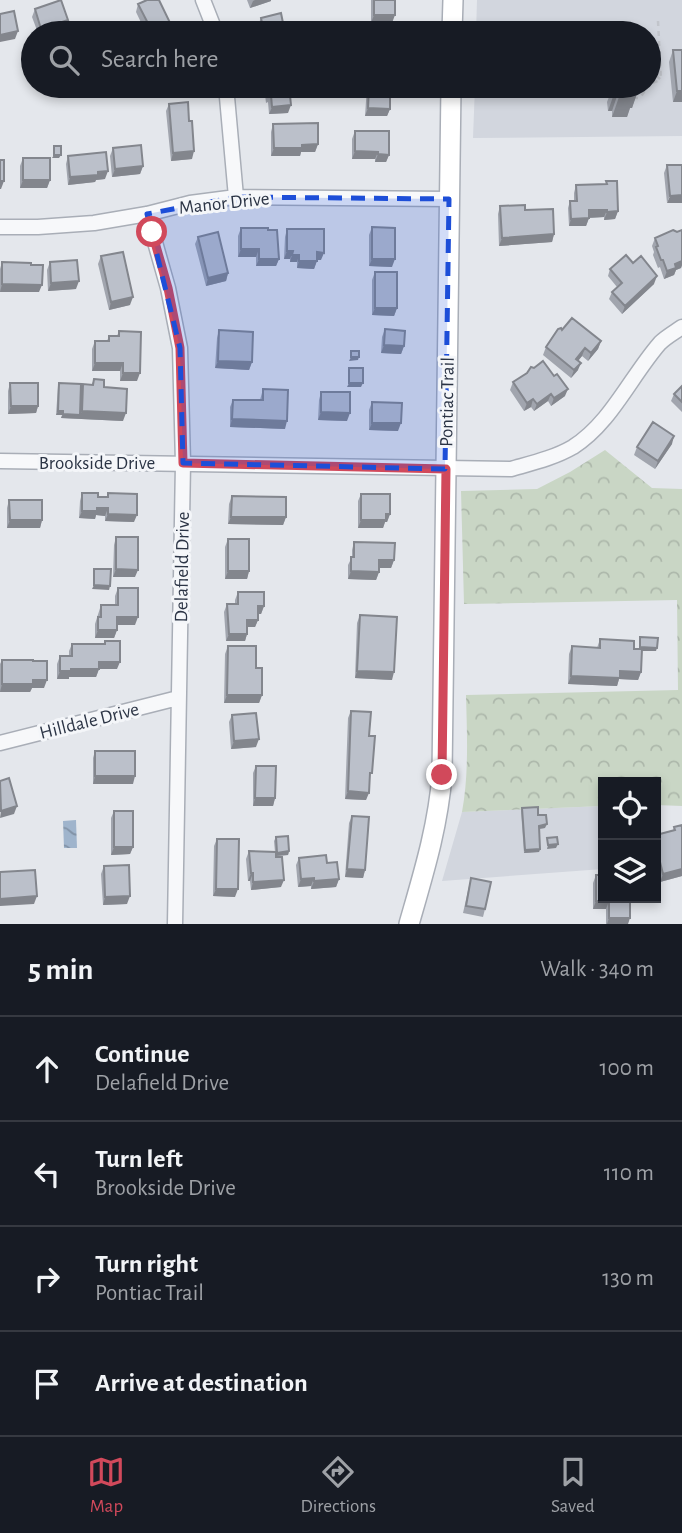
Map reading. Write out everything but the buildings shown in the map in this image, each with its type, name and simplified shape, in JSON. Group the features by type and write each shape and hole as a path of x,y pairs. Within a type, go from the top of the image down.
{"main road":[{"path":"452,21 453,0"},
{"name":"Pontiac Trail","path":"409,924 434,833 441,785 451,98"}],"street":[{"path":"202,0 211,21"},
{"path":"227,98 236,197"},
{"name":"Manor Drive","path":"0,227 94,223 190,203 236,197 449,199"},
{"name":"Delafield Drive","path":"147,214 168,288 180,348 183,463 175,924"},
{"name":"Brookside Drive","path":"0,461 511,469 539,461 573,446 601,421 663,341 682,327"},
{"name":"Hilldale Drive","path":"0,743 178,698"}],"path":[{"path":"626,98 640,98"}],"highlighted area":[{"path":"236,197 449,199 445,469 183,463 180,348 147,214"}],"shaded area":[{"path":"477,0 682,0 682,136 473,138 475,98 661,98 661,21 476,21"},
{"path":"598,806 598,869 442,881 462,812"}],"green space":[{"path":"605,450 652,488 682,489 682,806 661,805 661,777 598,777 598,806 462,812 467,769 466,695 678,690 677,600 464,604 461,491 537,489"}],"water":[{"path":"76,820 77,848 64,848 63,821"}],"route":[{"path":"152,232 168,288 180,348 183,463 446,469 442,775"}]}
